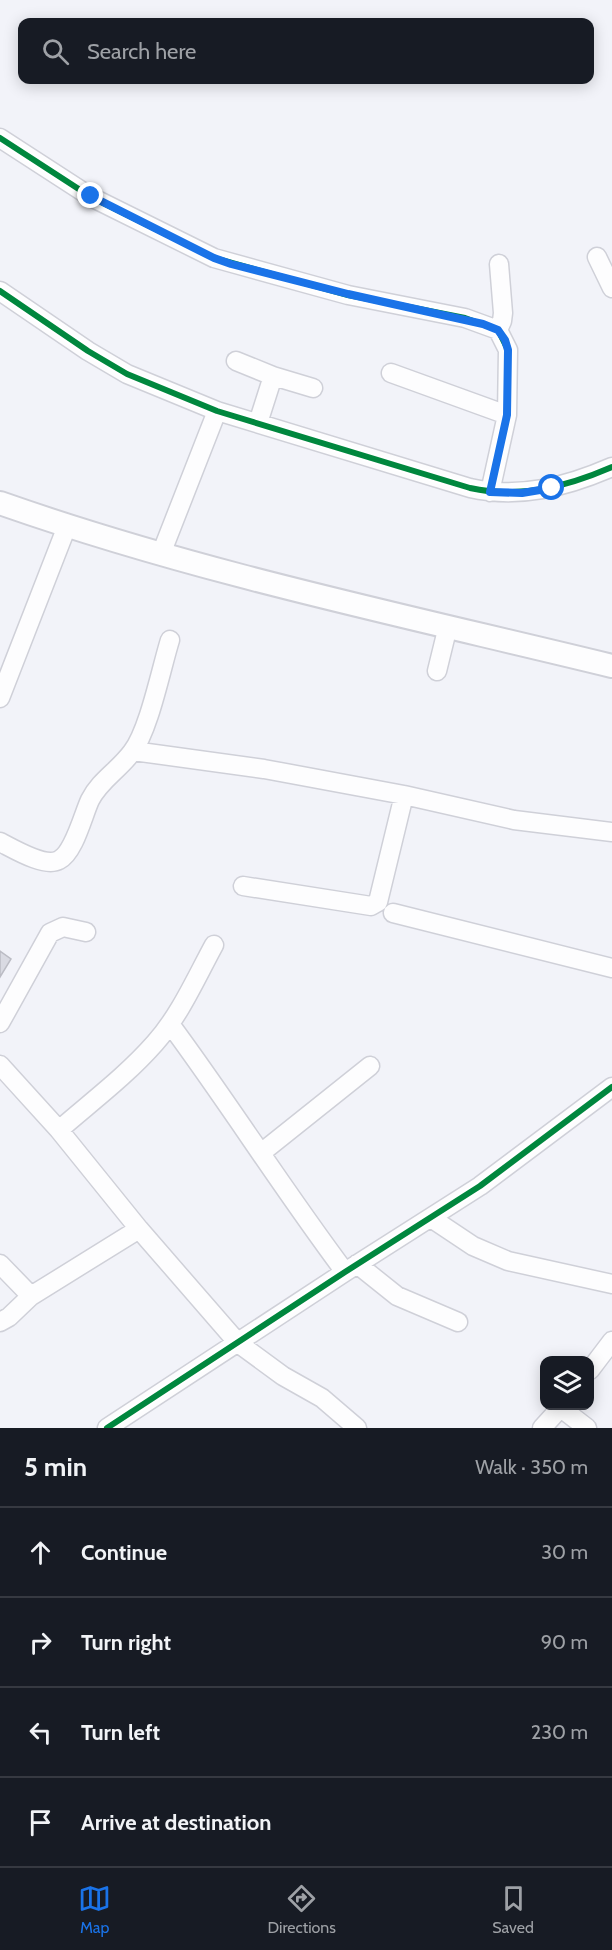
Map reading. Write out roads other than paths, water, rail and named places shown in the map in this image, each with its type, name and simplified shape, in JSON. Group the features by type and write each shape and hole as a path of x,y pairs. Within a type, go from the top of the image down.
{"main road":[{"path":"0,502 67,526 161,554 327,598 612,666"}],"street":[{"path":"0,138 91,196 214,258 348,294 465,318 498,330 508,350 507,415 490,492"},
{"path":"597,257 612,288"},
{"path":"498,330 503,313 499,264"},
{"path":"0,291 88,351 127,374 217,411 458,484 490,492 522,493 584,479 612,467"},
{"path":"236,361 273,376 313,388"},
{"path":"391,373 507,415"},
{"path":"258,423 273,376"},
{"path":"161,554 217,411"},
{"path":"0,698 5,673 67,526"},
{"path":"437,671 448,626"},
{"path":"0,842 50,863 60,860 68,852 90,800 98,788 133,751 145,726 170,640"},
{"path":"133,751 264,769 404,795 514,820 612,832"},
{"path":"243,886 375,905 378,902 404,795"},
{"path":"393,913 612,968"},
{"path":"0,1023 51,933 63,927 86,932"},
{"path":"59,1130 155,1044 170,1024 214,945"},
{"path":"170,1024 261,1153 302,1216 351,1268 397,1296 458,1322"},
{"path":"0,1065 59,1130 139,1229 238,1343 282,1376 322,1398 343,1424"},
{"path":"261,1153 370,1066"},
{"path":"107,1428 431,1218 608,1096"},
{"path":"431,1218 474,1246 508,1261 612,1284"},
{"path":"0,1322 9,1317 31,1296 139,1229"},
{"path":"0,1264 31,1296"},
{"path":"594,1365 612,1341"},
{"path":"542,1428 559,1410"},
{"path":"566,1410 587,1428"}]}
